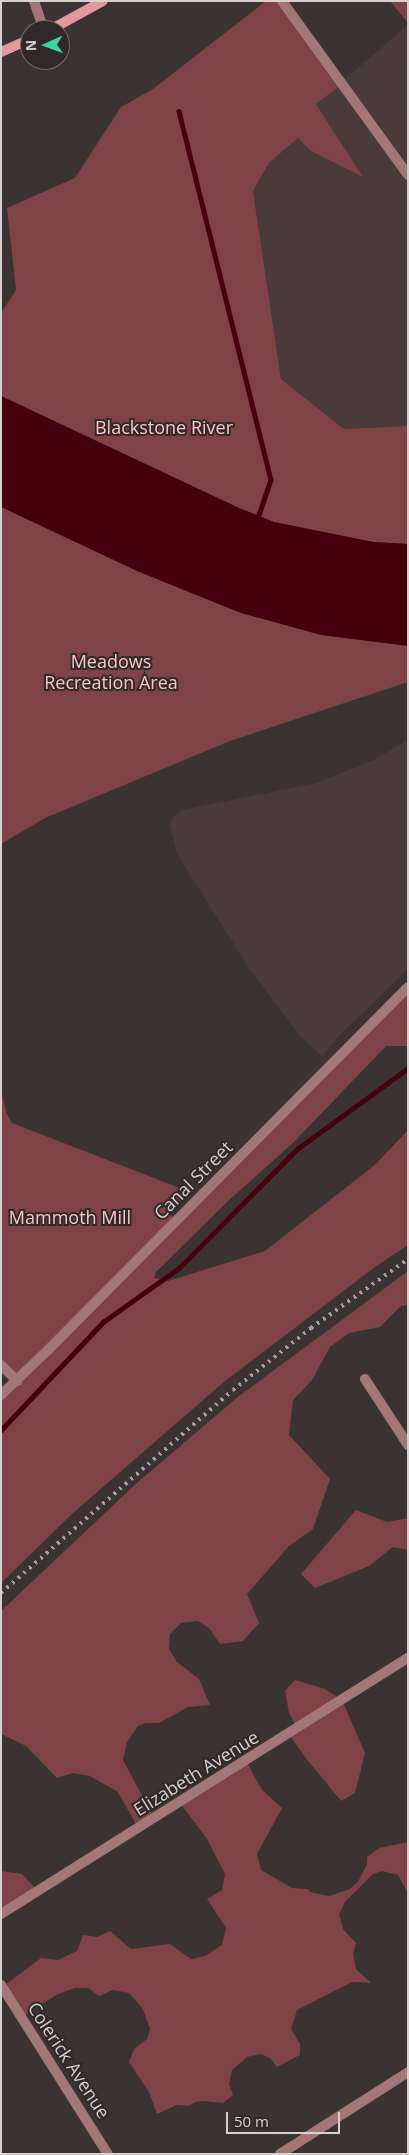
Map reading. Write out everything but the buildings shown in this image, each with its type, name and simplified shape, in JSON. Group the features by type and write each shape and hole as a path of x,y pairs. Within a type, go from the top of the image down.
{"main road":[{"path":"68,20 103,1"},
{"path":"1,52 20,43"}],"street":[{"path":"34,1 41,20"},
{"path":"282,1 408,175"},
{"name":"Canal Street","path":"1,1394 408,987"},
{"path":"1,1366 16,1381"},
{"path":"365,1379 408,1445"},
{"name":"Elizabeth Avenue","path":"1,1914 408,1658"},
{"name":"Colerick Avenue","path":"1,1985 108,2154"},
{"path":"280,2154 408,2072"}],"shaded area":[{"path":"408,25 408,426 344,429 281,379 253,191 269,163 298,138 311,151 362,176 316,104"},
{"path":"1,396 239,508 274,522 373,542 408,544 408,646 321,635 241,613 137,571 1,507"},
{"path":"408,740 408,969 339,1036 322,1056 301,1037 251,971 177,854 170,825 174,816 182,810 317,783 374,760"}],"green space":[{"name":"Blackstone River","path":"266,1 286,1 346,81 316,104 363,177 311,151 298,138 269,163 253,191 281,379 344,429 408,426 408,544 373,542 274,522 239,508 1,396 1,313 16,290 7,208 75,178 121,107 153,89"},
{"path":"390,1 408,1 408,23"},
{"name":"Meadows Recreation Area","path":"1,498 408,644 408,682 230,741 45,818 1,844"},
{"name":"Mammoth Mill","path":"408,989 408,1046 386,1046 293,1143 227,1202 156,1272 154,1278 168,1281 265,1251 376,1164 408,1130 408,1245 375,1267 225,1381 73,1513 1,1583 1,1393 11,1384 1,1366 1,1090 6,1112 12,1123 190,1192 169,1213 179,1222"},
{"path":"408,1271 408,1305 401,1306 380,1327 349,1333 330,1347 312,1380 293,1400 289,1435 330,1479 313,1529 289,1546 247,1594 259,1623 243,1641 220,1644 209,1628 198,1621 181,1623 170,1634 169,1649 177,1662 199,1679 210,1705 188,1707 159,1723 146,1723 138,1726 127,1742 123,1760 152,1814 137,1826 118,1792 90,1776 73,1773 57,1778 26,1746 1,1734 1,1611 139,1481 239,1396"},
{"path":"356,1510 387,1522 408,1518 408,1550 393,1547 369,1566 315,1588 301,1574"},
{"path":"295,1680 325,1689 342,1700 365,1753 355,1793 341,1801 290,1736 296,1726 289,1713 285,1691"},
{"path":"246,1761 262,1790 282,1808 257,1854 261,1870 292,1888 308,1889 310,1892 329,1896 350,1889 358,1882 367,1864 367,1857 379,1848 408,1842 408,1893 398,1875 382,1871 373,1874 345,1902 339,1914 343,1929 356,1943 353,1954 356,1969 371,1983 352,1982 297,2010 291,2029 300,2044 300,2055 277,2067 270,2058 261,2054 247,2057 232,2070 229,2084 233,2095 223,2103 204,2101 195,2102 189,2106 177,2105 157,2114 149,2092 129,2062 134,2049 147,2039 150,2029 143,2009 129,1993 113,1990 99,1996 88,1988 75,1988 58,1994 21,2017 1,1988 41,1958 58,1960 77,1951 83,1935 97,1937 110,1931 131,1949 170,1944 191,1959 205,1956 222,1945 226,1928 207,1899 222,1890 225,1874 207,1839 181,1804"},
{"path":"1,1871 22,1874 37,1890 1,1911"}],"waterway":[{"path":"179,111 271,480 257,521"},
{"path":"1,1430 103,1322 179,1268 297,1149 408,1068"}],"railway":[{"path":"1,1593 233,1390 311,1328 408,1259"}]}
